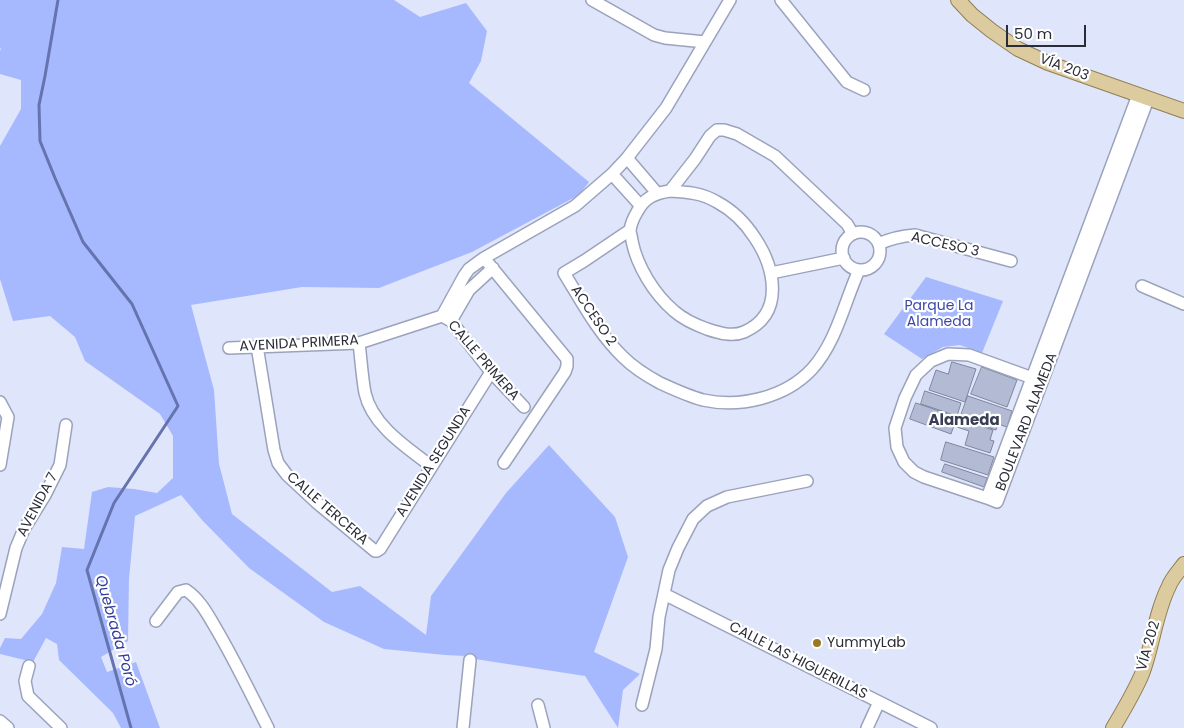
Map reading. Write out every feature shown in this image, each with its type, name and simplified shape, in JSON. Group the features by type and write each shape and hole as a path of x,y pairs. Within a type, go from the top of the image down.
{"main road":[{"name":"VÍA 203","path":"958,0 972,15 1018,49 1048,63 1184,111"},
{"name":"VÍA 202","path":"1113,728 1142,673 1159,611 1169,585 1184,564"}],"street":[{"path":"592,0 654,35 705,42"},
{"path":"446,318 464,276 469,269 484,258 575,206 612,174 627,158 666,108 730,0"},
{"path":"781,0 847,82 864,90"},
{"name":"BOULEVARD ALAMEDA","path":"1037,380 969,356 948,354 931,361 916,375 905,398 895,428 897,447 904,462 914,472 924,477 988,498 1037,380 1143,97"},
{"path":"670,191 710,136 717,130 724,130 737,134 775,156 847,224 853,234"},
{"path":"627,158 657,192"},
{"path":"612,174 640,205"},
{"path":"670,191 696,193 717,201 738,217 754,236 766,256 771,273 773,292 770,306 764,317 754,326 743,332 730,334 716,332 694,323 674,311 658,294 645,275 635,254 630,230 640,205 657,192 670,191"},
{"name":"ACCESO 2","path":"630,230 564,273 602,335 623,358 643,374 673,389 702,400 745,402 766,397 783,390 799,380 811,369 827,348 860,270"},
{"path":"865,232 871,234 879,244 880,256 872,266 866,269 860,270 850,266 844,258 843,247 848,237 853,234 865,232"},
{"name":"ACCESO 3","path":"879,244 892,238 915,235 1011,261"},
{"path":"484,258 567,359 566,372 504,463"},
{"path":"771,273 844,258"},
{"path":"446,318 470,290 493,268"},
{"path":"1142,286 1184,304"},
{"name":"AVENIDA PRIMERA","path":"229,348 359,343 446,318"},
{"name":"CALLE PRIMERA","path":"446,318 491,372 524,407"},
{"path":"359,343 365,394 374,412 382,425 399,442 431,466"},
{"name":"CALLE TERCERA","path":"257,346 274,450 278,462 287,475 316,502 377,551"},
{"name":"AVENIDA SEGUNDA","path":"377,551 491,372"},
{"path":"0,402 8,417 0,465"},
{"name":"AVENIDA 7","path":"0,614 16,548 24,529 45,495 60,465 66,425"},
{"path":"642,705 656,649 659,617 669,570 693,520 707,506 727,497 807,481"},
{"path":"156,621 178,592 186,590 191,593 202,605 225,645 268,728"},
{"name":"CALLE LAS HIGUERILLAS","path":"664,594 931,728"},
{"path":"463,728 470,660"},
{"path":"29,666 25,681 28,696 61,728"},
{"path":"867,728 879,702"},
{"path":"538,705 544,728"},
{"path":"0,721 8,728"}],"green space":[{"path":"0,0 394,0 420,17 466,3 487,31 481,61 469,83 589,182 579,195 472,252 379,288 302,287 191,305 214,390 219,464 232,514 332,592 360,586 426,635 431,596 506,493 549,445 615,517 628,557 594,652 640,674 623,690 618,728 585,676 466,656 384,649 324,622 249,568 202,520 181,495 135,516 129,579 128,641 101,657 107,672 136,662 160,728 121,728 113,713 59,660 57,644 46,638 33,662 0,654 0,648 5,638 21,639 42,614 56,583 62,547 84,549 92,492 108,487 157,493 173,478 173,436 160,414 85,361 75,337 50,316 13,321 0,279 0,146 21,109 21,80 0,74"},
{"name":"Parque La Alameda","path":"926,277 1003,301 982,353 960,345 943,347 922,359 884,334"}],"building":[{"path":"952,362 976,369 965,402 929,390 936,370 948,374"},
{"path":"982,367 1017,380 1007,407 971,394"},
{"path":"925,391 961,403 957,416 921,404"},
{"path":"968,396 1012,411 1007,427 998,424 996,430 960,418"},
{"path":"916,403 957,417 951,434 910,419"},
{"path":"960,419 993,430 990,440 994,441 990,453 965,445 969,431 957,427"},
{"path":"946,442 994,457 988,475 941,460"},
{"path":"945,464 987,478 984,487 942,472"}],"waterway":[{"name":"Quebrada Poró","path":"58,0 39,105 40,141 83,242 132,304 178,406 114,503 87,570 131,728"}],"place":[{"name":"YummyLab","path":"817,643"}],"district":[{"name":"Alameda","path":"964,421"}]}
